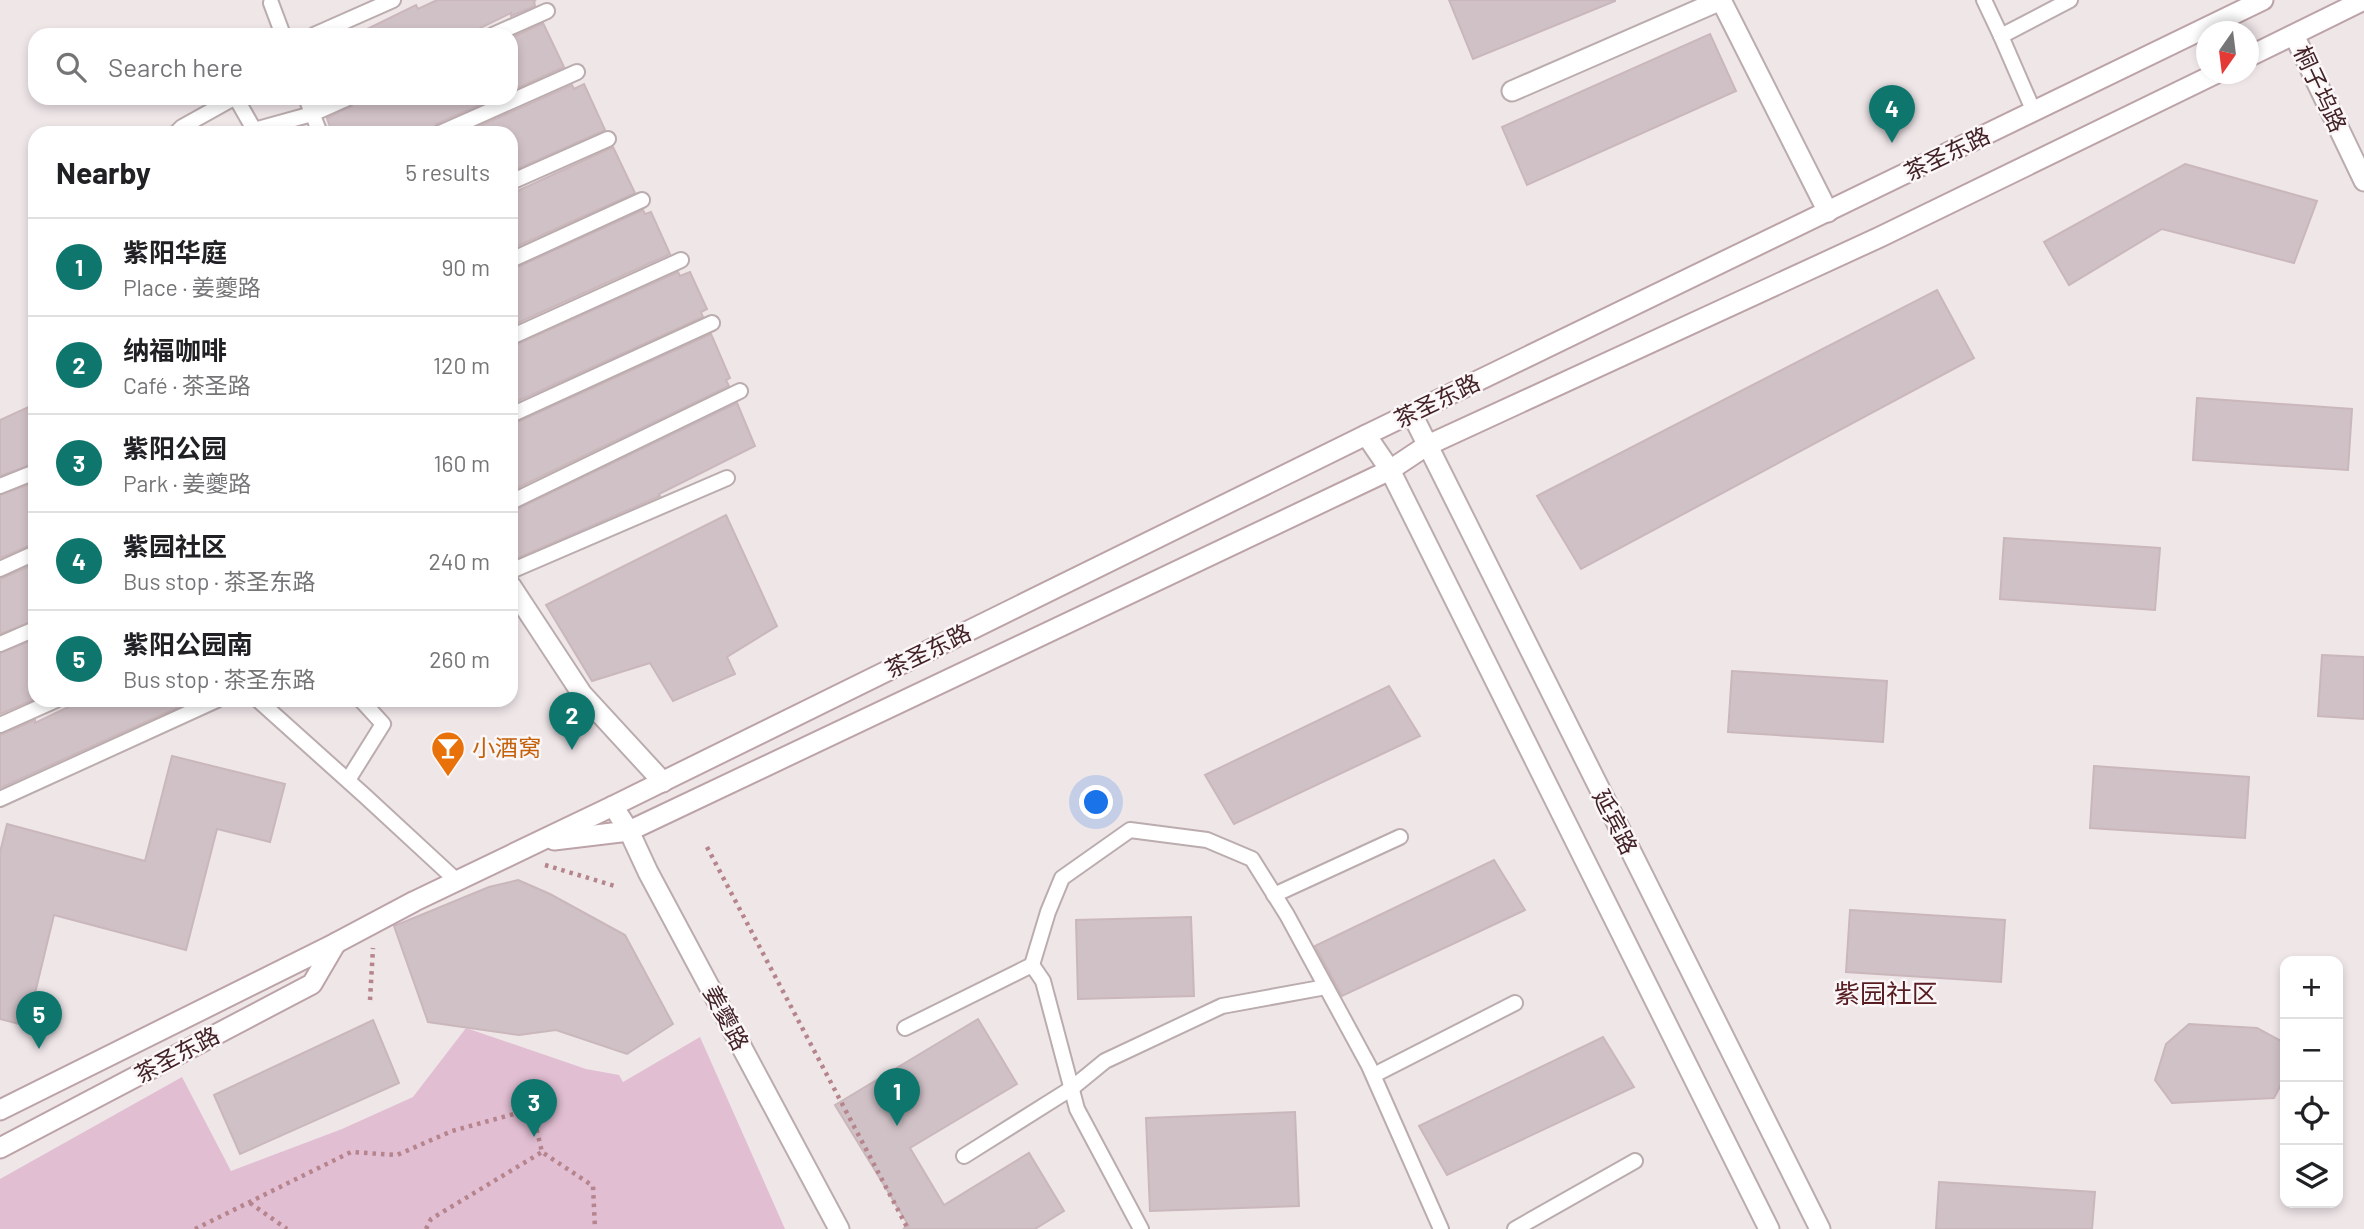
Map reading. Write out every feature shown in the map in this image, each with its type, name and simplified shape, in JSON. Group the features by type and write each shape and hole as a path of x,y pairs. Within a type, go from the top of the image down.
{"main road":[{"path":"1512,91 1721,0 1828,212"},
{"name":"茶圣东路","path":"0,1110 457,881 1366,435 2034,112 2236,6 2263,0"},
{"path":"2259,52 2364,0"},
{"name":"桐子坞路","path":"2294,35 2364,181"},
{"name":"茶圣东路","path":"539,842 629,831 1390,470 1426,446 1880,237 2196,83"},
{"name":"延宾路","path":"1412,414 1820,1229"},
{"name":"延宾路","path":"1366,435 1390,470 1769,1229"},
{"path":"518,597 582,694 663,782"},
{"name":"姜夔路","path":"613,806 629,831 648,872 839,1229"},
{"name":"茶圣东路","path":"0,1148 313,984 336,943"}],"lane":[{"path":"330,28 393,0"},
{"path":"1984,0 2034,112"},
{"path":"2000,36 2070,0"},
{"path":"271,3 280,28"},
{"path":"508,28 547,11"},
{"path":"518,99 578,72"},
{"path":"184,126 222,105"},
{"path":"239,105 251,126"},
{"path":"309,105 317,126"},
{"path":"274,126 332,105"},
{"path":"456,126 503,105"},
{"path":"518,179 608,139"},
{"path":"518,257 642,200"},
{"path":"518,334 681,260"},
{"path":"518,412 712,323"},
{"path":"518,499 740,391"},
{"path":"0,486 28,475"},
{"path":"518,568 727,478"},
{"path":"0,569 28,556"},
{"path":"0,645 28,632"},
{"path":"0,725 41,707"},
{"path":"0,799 202,707"},
{"path":"266,707 457,881"},
{"path":"348,780 383,724 367,707"},
{"path":"905,1028 1032,965 1048,912 1062,878 1130,830 1207,840 1252,859 1274,895 1374,1075 1441,1229"},
{"path":"1274,895 1399,837"},
{"path":"1032,965 1043,981 1077,1109 1141,1229"},
{"path":"964,1156 1072,1088 1105,1061 1222,1006 1326,987"},
{"path":"1374,1075 1516,1003"},
{"path":"1515,1229 1635,1161"}],"path":[{"path":"706,847 908,1229"},
{"path":"512,855 615,886"},
{"path":"370,1000 374,923"},
{"path":"195,1229 351,1152 397,1156 452,1131 514,1114 536,1122 542,1152 593,1186 595,1229"},
{"path":"426,1229 431,1219 542,1152"},
{"path":"250,1203 288,1229"}],"shaded area":[{"path":"466,1028 586,1069 619,1075 623,1082 700,1037 785,1229 0,1229 0,1179 182,1077 231,1171 342,1129 413,1097"}],"building":[{"path":"437,0 536,0 535,6 511,16 511,13 480,28 369,28 416,5 418,9"},
{"path":"1449,0 1615,0 1615,1 1473,59"},
{"path":"543,23 564,67 518,88 518,35"},
{"path":"1710,34 1736,91 1527,185 1502,127"},
{"path":"584,84 605,130 518,169 518,126 480,126 572,85 574,89"},
{"path":"479,105 435,126 330,126 327,118 352,106"},
{"path":"613,147 635,193 518,246 518,191"},
{"path":"2185,164 2317,201 2294,263 2162,229 2069,285 2044,242"},
{"path":"643,210 645,214 651,212 670,254 518,323 518,267"},
{"path":"678,272 680,276 690,272 707,309 701,312 703,317 518,401 518,344"},
{"path":"1937,290 1974,358 1581,569 1537,496"},
{"path":"711,334 730,378 726,380 729,386 518,488 518,422"},
{"path":"2197,398 2352,409 2348,470 2193,460"},
{"path":"737,403 755,446 659,494 660,496 518,558 518,509"},
{"path":"28,407 28,466 0,476 0,420"},
{"path":"28,485 28,546 0,558 0,495"},
{"path":"726,515 777,626 727,657 735,674 673,701 650,663 592,681 546,605"},
{"path":"2004,538 2160,548 2155,610 2000,599"},
{"path":"28,567 28,623 0,634 0,579"},
{"path":"28,642 28,702 0,714 0,653"},
{"path":"2322,655 2364,657 2364,719 2318,716"},
{"path":"1732,671 1887,681 1883,742 1728,732"},
{"path":"1389,686 1420,736 1234,824 1205,775"},
{"path":"68,707 179,707 0,788 0,735 35,720 35,723"},
{"path":"172,756 285,784 270,842 217,829 186,950 54,915 27,1026 0,1019 0,852 7,824 145,861"},
{"path":"2094,766 2249,777 2245,838 2090,828"},
{"path":"1494,860 1525,910 1342,996 1315,946"},
{"path":"518,880 550,894 625,935 673,1024 627,1054 556,1030 519,1035 428,1022 394,926 489,887"},
{"path":"1850,910 2005,920 2001,982 1846,972"},
{"path":"1191,917 1194,996 1078,999 1076,920"},
{"path":"978,1019 1017,1084 910,1148 944,1205 1029,1153 1064,1211 1035,1229 903,1229 909,1226 835,1105"},
{"path":"373,1020 399,1083 240,1154 214,1095"},
{"path":"2189,1024 2257,1028 2280,1040 2280,1087 2274,1098 2172,1103 2155,1080 2166,1044"},
{"path":"1603,1037 1634,1087 1447,1175 1419,1126"},
{"path":"1295,1112 1299,1206 1150,1211 1146,1118"},
{"path":"1939,1182 2095,1192 2092,1229 1936,1229"}],"place":[{"name":"紫园社区","path":"1892,143"},
{"name":"纳福咖啡","path":"572,750"},
{"name":"小酒窝","path":"448,778"},
{"name":"紫阳公园南","path":"39,1049"},
{"name":"紫阳华庭","path":"897,1126"},
{"name":"紫阳公园","path":"534,1137"}],"district":[{"name":"紫园社区","path":"1886,994"}]}
